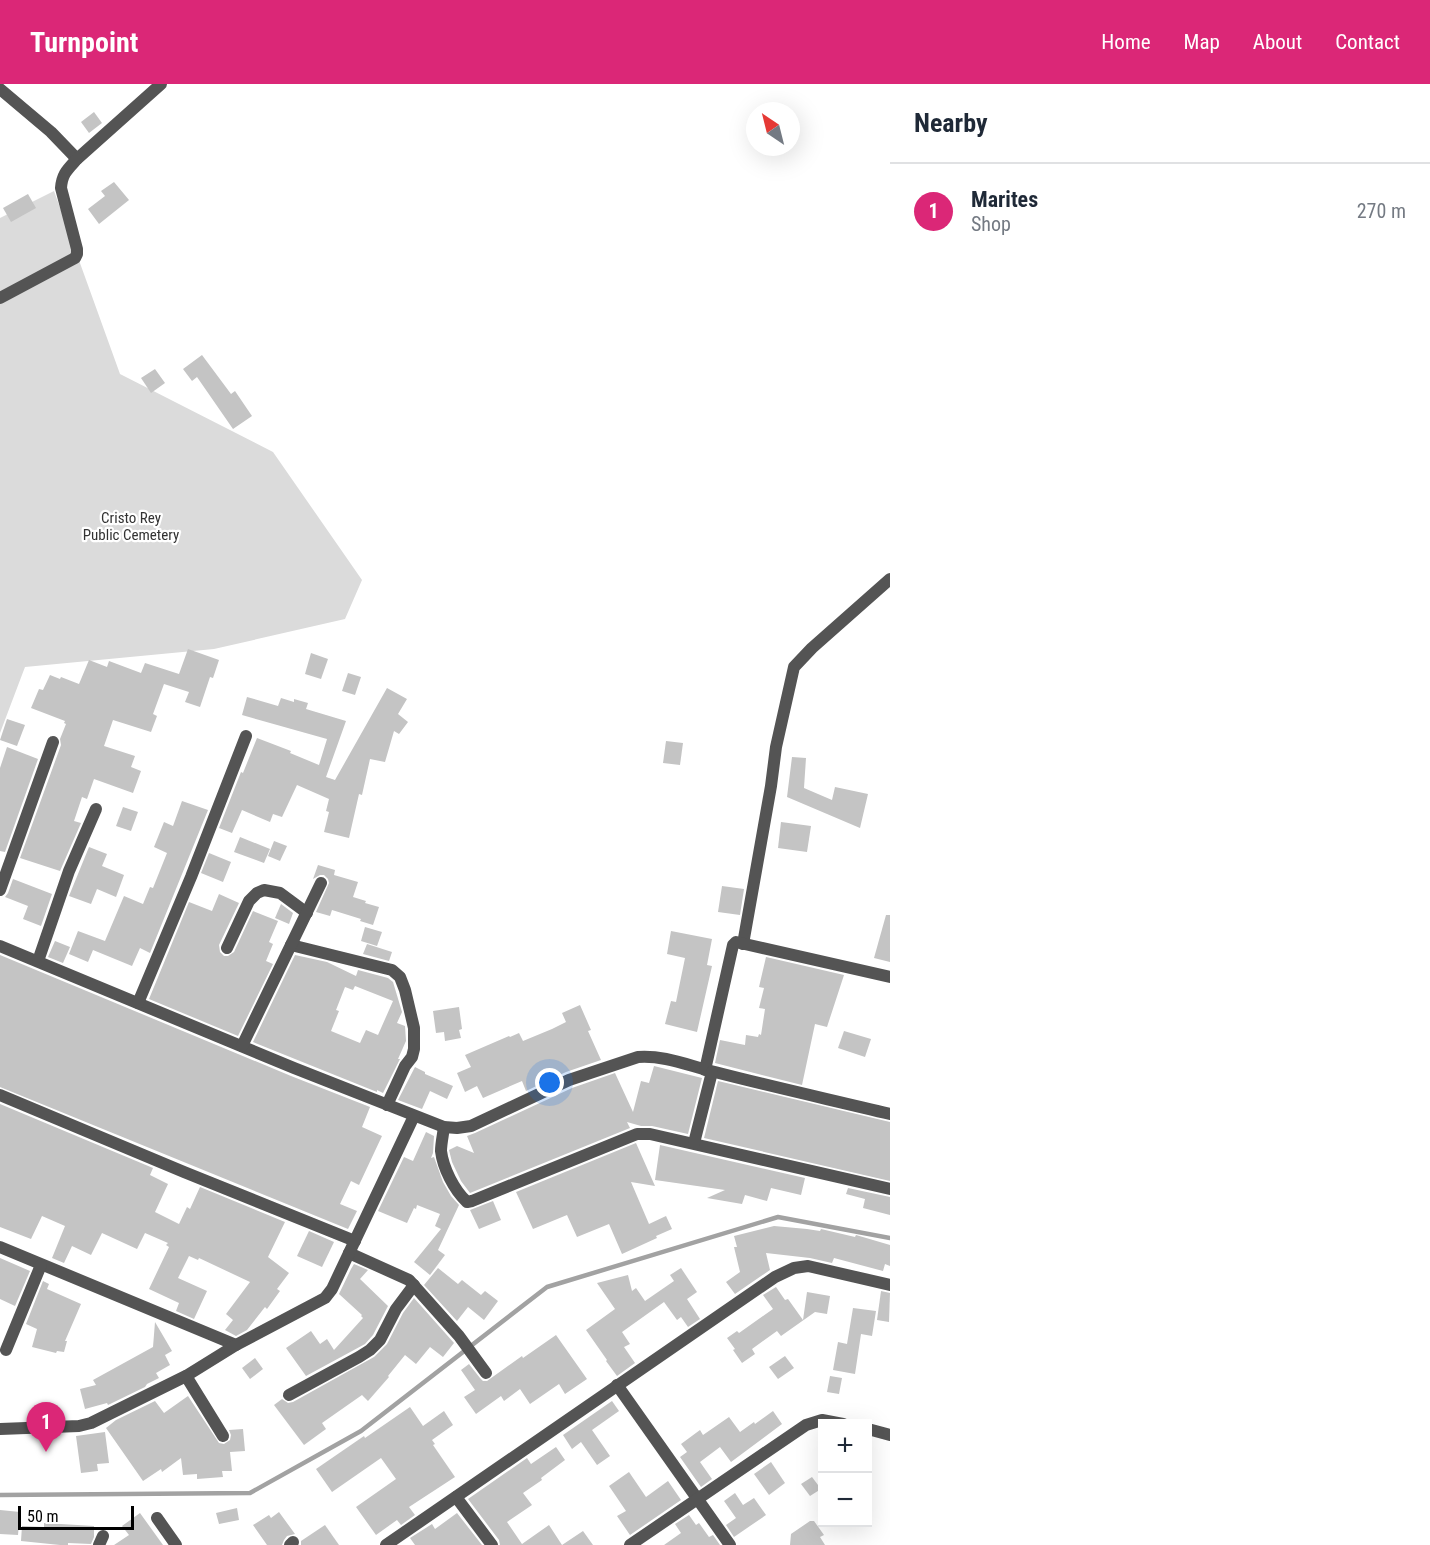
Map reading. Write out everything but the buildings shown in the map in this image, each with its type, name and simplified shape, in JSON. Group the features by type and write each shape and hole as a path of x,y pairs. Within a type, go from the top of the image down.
{"street":[{"path":"0,298 75,258 77,254 62,188 62,178 77,159 161,84"},
{"path":"0,89 51,132 77,159"},
{"path":"743,944 776,747 794,667 812,648 890,579"},
{"path":"138,1003 191,877 246,736"},
{"path":"0,890 53,742"},
{"path":"38,961 69,871 96,809"},
{"path":"242,1046 321,883"},
{"path":"227,948 249,901 257,893 264,890 279,893 306,913"},
{"path":"694,1143 733,945 736,942 890,977"},
{"path":"291,945 393,970 400,977 414,1028 414,1049 412,1058 405,1066 387,1105"},
{"path":"0,946 444,1127 471,1126 568,1080 650,1056 666,1058 709,1071 890,1114"},
{"path":"0,1095 355,1241"},
{"path":"0,1429 79,1426 91,1423 186,1376 236,1345 325,1298 332,1289 414,1116"},
{"path":"444,1127 441,1150 446,1167 453,1183 467,1202 637,1134 650,1134 694,1143 890,1189"},
{"path":"0,1247 236,1345"},
{"path":"349,1253 409,1280 459,1336 486,1373"},
{"path":"6,1350 41,1265"},
{"path":"386,1545 775,1277 794,1268 808,1266 890,1285"},
{"path":"289,1395 370,1350 380,1340 396,1309 414,1285"},
{"path":"186,1376 223,1436"},
{"path":"617,1385 730,1545"},
{"path":"630,1545 806,1425 818,1421"},
{"path":"872,1430 890,1435"},
{"path":"456,1497 492,1545"},
{"path":"157,1518 176,1545"}],"green space":[{"name":"Cristo Rey Public Cemetery","path":"54,191 120,374 273,452 362,580 345,619 214,649 25,667 0,733 0,218"}],"waterway":[{"path":"0,1495 250,1493 361,1431 547,1287 778,1217 890,1238"}],"place":[{"name":"Marites","path":"46,1452"}]}
